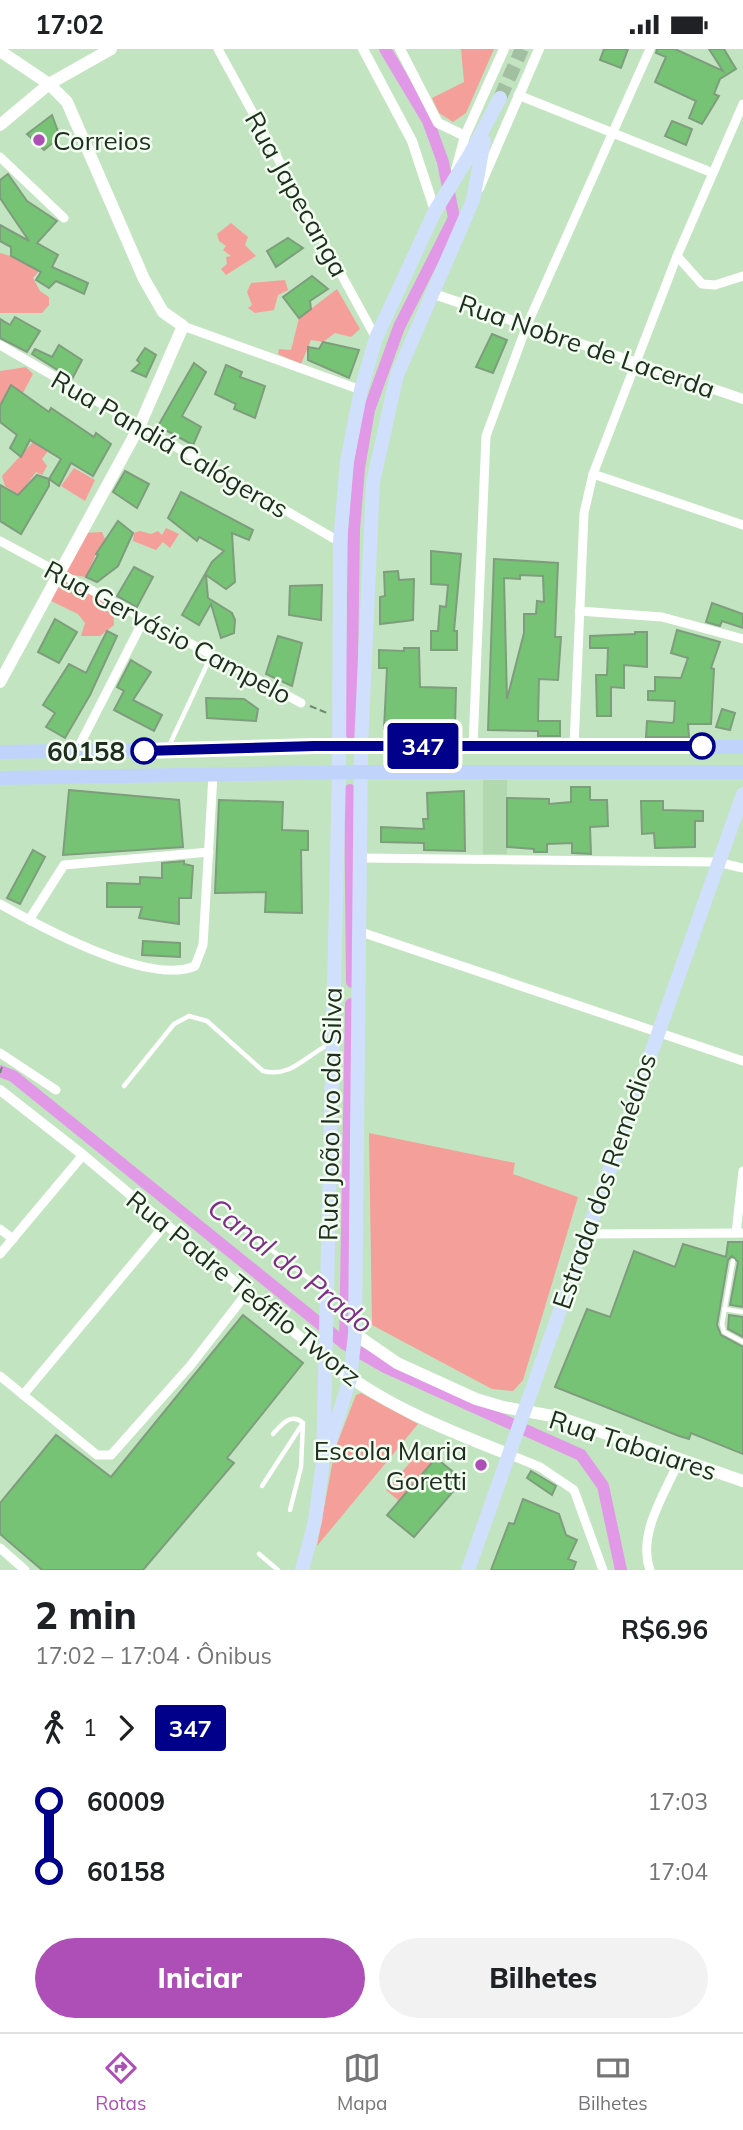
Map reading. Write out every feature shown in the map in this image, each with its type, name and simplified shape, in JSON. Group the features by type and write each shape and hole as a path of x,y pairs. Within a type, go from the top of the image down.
{"highway":[{"path":"0,752 338,746 743,747"},
{"path":"0,778 339,772 743,772"}],"main road":[{"path":"1,121 49,84 111,49"},
{"path":"0,51 49,84 67,102 156,301 163,312 183,326 139,427 57,573 0,682"},
{"name":"Rua João Ivo da Silva","path":"497,104 478,162 473,200 397,375 373,482 361,746 362,858 354,1339 350,1379 323,1462 339,772 340,542 347,461 361,390 376,338 445,193 497,104"},
{"name":"Estrada dos Remédios","path":"468,1570 743,794"},
{"name":"Rua Padre Teófilo Tworz","path":"354,1339 433,1380 521,1416"},
{"name":"Rua Padre Teófilo Tworz","path":"324,1357 350,1379 451,1431 509,1449"},
{"name":"Rua Tabaiares","path":"521,1416 558,1417 743,1481"},
{"path":"302,1570 315,1521 323,1462"}],"street":[{"name":"Rua Japecanga","path":"218,49 376,338"},
{"path":"363,49 412,141 445,193"},
{"path":"400,49 435,118 442,126 465,136"},
{"name":"Rua João Ivo da Silva","path":"445,193 465,136 504,49"},
{"name":"Rua João Ivo da Silva","path":"473,200 539,49"},
{"path":"472,746 486,436 527,325 650,49"},
{"path":"518,95 713,173"},
{"path":"574,746 584,513 593,474 677,256 743,104"},
{"path":"0,157 64,218"},
{"path":"677,256 698,281 707,286 743,276"},
{"name":"Rua Nobre de Lacerda","path":"432,293 743,399"},
{"path":"183,326 361,390"},
{"name":"Rua Pandiá Calógeras","path":"0,345 340,542"},
{"path":"593,474 743,525"},
{"name":"Rua Gervásio Campelo","path":"0,541 301,703"},
{"path":"579,611 662,617 743,639"},
{"path":"76,752 144,619"},
{"path":"0,904 114,958 181,971 199,962 204,932 214,775"},
{"path":"29,920 64,865 209,852"},
{"path":"362,858 717,862 743,868"},
{"path":"361,932 656,1034 743,1061"},
{"path":"0,1053 56,1090"},
{"name":"Rua Padre Teófilo Tworz","path":"0,1090 83,1155 164,1226 324,1357"},
{"path":"0,1254 83,1155"},
{"path":"587,1234 739,1233 743,1171"},
{"path":"23,1395 164,1226"},
{"path":"0,1229 13,1238"},
{"path":"0,1376 97,1455 111,1455 136,1429 246,1294"},
{"path":"509,1449 574,1490 603,1570"},
{"path":"650,1570 645,1549 650,1527 679,1461"},
{"path":"0,1548 25,1570"}],"lane":[{"path":"167,750 211,655"},
{"path":"124,1086 174,1024 189,1016 204,1018 263,1071 271,1073 289,1071 332,1044"},
{"name":"Rua Padre Teófilo Tworz","path":"232,1220 326,1298"},
{"path":"733,1261 724,1309 724,1332 743,1342"},
{"path":"724,1309 743,1313"},
{"path":"273,1434 288,1420 296,1419 303,1423"},
{"path":"262,1486 303,1423"},
{"path":"290,1510 301,1467 303,1423"},
{"path":"258,1554 278,1570"}],"path":[{"name":"Rua Gervásio Campelo","path":"301,703 338,717"}],"shaded area":[{"path":"461,49 494,49 466,113 453,122 439,113 432,98 464,82"},
{"path":"231,223 248,237 245,245 256,256 226,275 221,269 227,264 226,257 231,256 223,250 226,246 219,241 217,234"},
{"path":"0,253 21,259 39,271 33,278 40,291 49,297 49,305 42,313 0,313"},
{"path":"285,280 288,290 278,295 274,310 255,313 248,308 252,305 247,292 251,283"},
{"path":"337,289 360,329 351,337 335,333 323,342 311,340 301,364 278,354 279,349 291,350 299,318"},
{"path":"26,367 33,374 23,393 11,385 0,404 0,371"},
{"path":"33,442 48,451 42,459 47,466 42,475 36,472 19,495 5,486 2,476"},
{"path":"74,468 95,480 85,501 61,486"},
{"path":"166,528 179,534 170,548 163,542 156,550 133,541 134,533 140,531 151,534 158,531 162,535"},
{"path":"102,532 106,541 96,554 86,577 72,575 64,570 83,533"},
{"path":"61,579 113,605 114,625 100,636 81,636 85,623 78,614 51,601"},
{"path":"483,780 507,780 507,854 483,854"},
{"path":"369,1133 515,1163 513,1174 578,1197 523,1380 513,1391 492,1389 372,1325"},
{"path":"361,1393 418,1424 317,1546 335,1449 356,1395"},
{"path":"421,1450 434,1460 399,1501 386,1490"}],"building":[{"path":"604,49 628,49 621,68 600,60"},
{"path":"657,49 675,49 723,71 709,49 724,49 736,69 720,79 714,94 719,96 702,124 689,118 696,101 655,82 666,57 656,53"},
{"path":"52,115 60,137 44,150 27,134"},
{"path":"672,121 692,129 686,145 665,136"},
{"path":"8,174 27,201 57,221 37,243 58,255 52,267 88,283 84,294 56,281 49,288 36,280 41,272 11,256 11,247 0,241 0,225 29,241 0,198 0,180"},
{"path":"288,238 303,248 276,267 267,251"},
{"path":"312,276 328,289 310,301 311,309 299,318 283,297"},
{"path":"15,317 40,331 27,352 0,338 0,319 10,325"},
{"path":"492,334 507,340 493,373 476,367"},
{"path":"323,342 359,350 349,378 308,360 308,347 319,349"},
{"path":"59,345 82,360 72,379 32,354 35,349 52,357"},
{"path":"145,348 156,355 146,377 132,371 140,363 137,360"},
{"path":"194,363 206,372 182,416 201,427 193,445 158,426"},
{"path":"226,365 242,372 240,377 265,386 255,418 234,409 236,404 215,394"},
{"path":"11,385 49,412 51,408 94,437 96,433 111,444 93,476 71,463 59,486 49,479 61,459 30,440 21,457 10,448 17,435 0,422 0,406"},
{"path":"125,471 149,484 137,508 113,492"},
{"path":"37,475 49,479 49,486 21,534 0,521 0,485 18,495"},
{"path":"181,492 253,530 249,540 232,533 235,582 226,589 206,575 208,598 232,613 235,620 234,633 221,638 211,604 199,625 182,615 212,562 224,551 199,537 197,541 168,518"},
{"path":"118,521 133,533 118,566 97,582 86,577 98,555 96,554"},
{"path":"431,551 461,554 454,631 457,631 457,650 431,650 431,631 438,631 440,606 446,607 448,585 431,584"},
{"path":"494,559 558,563 555,637 561,637 558,680 539,679 538,721 560,721 560,736 538,736 538,731 488,730","holes":["520,575 543,576 544,602 537,601 536,614 524,614 524,633 507,699 504,578 520,579"]},
{"path":"134,567 153,577 137,607 117,596"},
{"path":"398,571 399,580 414,579 413,620 380,624 380,597 385,596 384,572"},
{"path":"322,585 321,620 289,615 290,586"},
{"path":"712,603 743,614 743,628 722,621 720,626 706,622"},
{"path":"55,619 77,632 59,663 38,652"},
{"path":"677,630 720,642 711,668 714,669 711,724 688,724 689,737 646,737 647,721 673,723 674,720 675,701 648,700 648,691 655,691 655,677 681,678 688,658 671,653"},
{"path":"107,631 117,636 90,695 65,738 46,727 55,713 43,705 69,664 86,673"},
{"path":"647,632 647,667 624,665 624,688 611,687 611,716 597,716 596,675 607,675 608,648 590,648 590,636"},
{"path":"278,636 302,643 292,686 266,674"},
{"path":"404,648 419,648 420,687 456,688 455,726 402,725 402,728 384,729 387,668 379,668 379,650 404,651"},
{"path":"131,660 151,672 133,700 162,715 154,731 114,710 124,691 117,687"},
{"path":"206,698 244,699 258,709 256,721 207,718"},
{"path":"722,709 735,713 730,730 716,727"},
{"path":"571,787 590,787 590,800 607,800 608,826 590,827 591,854 572,853 572,843 547,844 547,852 507,847 507,798 549,799 549,804 571,802"},
{"path":"69,790 179,800 183,847 63,855"},
{"path":"464,791 465,851 424,850 424,843 381,842 381,827 424,829 423,819 428,819 427,793"},
{"path":"219,800 283,802 282,830 308,831 308,850 301,850 302,913 265,912 266,892 215,893"},
{"path":"641,801 663,801 663,810 703,811 703,821 695,821 695,847 655,848 654,833 642,834"},
{"path":"33,850 45,857 20,904 7,898"},
{"path":"184,861 184,864 193,866 191,898 179,898 179,924 139,918 142,907 107,907 107,883 140,884 140,877 162,878 162,863"},
{"path":"143,941 180,943 180,957 142,955"},
{"path":"728,1242 743,1242 743,1307 730,1305 738,1262 732,1256 728,1260 717,1325 721,1335 743,1347 743,1454 691,1433 689,1439 679,1436 555,1387 587,1309 610,1317 634,1251 675,1267 683,1244 726,1257"},
{"path":"243,1315 303,1363 227,1458 234,1463 143,1570 42,1570 0,1534 0,1503 56,1435 111,1477"},
{"path":"729,1315 743,1317 743,1337 728,1329"},
{"path":"436,1458 463,1480 414,1537 387,1515"},
{"path":"531,1471 556,1486 552,1495 527,1478"},
{"path":"523,1499 559,1514 566,1535 577,1540 568,1559 576,1562 573,1570 491,1570 509,1523 514,1524"}],"waterway":[{"path":"351,733 354,530 359,468 369,410 399,327 454,218 443,162 428,121 385,49"},
{"path":"350,790 352,982"},
{"path":"345,1344 351,1004"},
{"name":"Canal do Prado","path":"0,1071 13,1076 345,1344 385,1367 581,1455 603,1486 621,1570"}],"tunnel":[{"path":"500,98 522,49"}],"bus line":[{"name":"347","path":"144,751 314,746 702,746"}],"place":[{"name":"Correios","path":"39,140"},
{"name":"60158","path":"144,751"},
{"name":"Escola Maria Goretti","path":"481,1465"}]}
